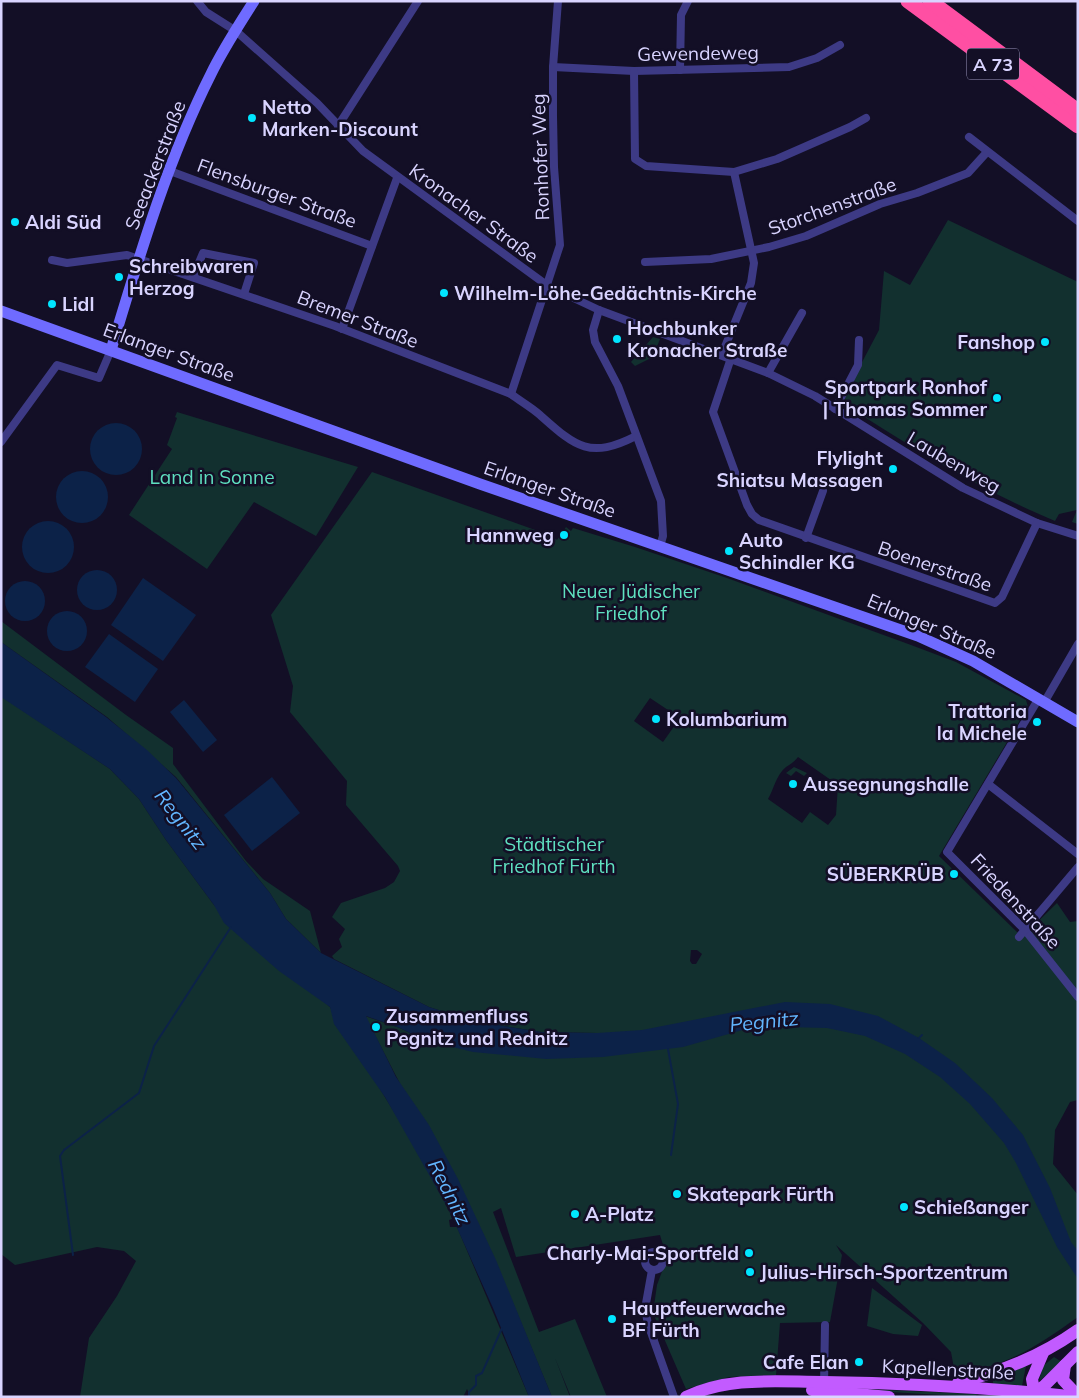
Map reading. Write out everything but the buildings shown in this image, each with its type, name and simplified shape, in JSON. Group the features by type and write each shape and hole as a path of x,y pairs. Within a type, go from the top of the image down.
{"highway":[{"name":"A 73","path":"908,1 1078,126"},
{"name":"A 73","path":"930,1 1078,111"}],"main road":[{"name":"Seeackerstraße","path":"111,350 138,259 201,94 216,63 254,1"},
{"name":"Erlanger Straße","path":"1,311 302,421 918,636 966,658 1078,722"},
{"path":"948,1385 996,1373 1046,1352 1078,1330"},
{"path":"1032,1396 1033,1375 1046,1352"},
{"path":"1032,1396 1078,1352"},
{"path":"1066,1364 1063,1380 1078,1396"},
{"name":"Kapellenstraße","path":"686,1397 709,1388 736,1383 824,1386 889,1397"},
{"name":"Kapellenstraße","path":"853,1391 948,1385 981,1392 1032,1396 1078,1396"},
{"name":"Kapellenstraße","path":"705,1397 720,1392 755,1388 824,1386"}],"street":[{"name":"Kronacher Straße","path":"197,1 206,12 236,31 316,103 363,152 548,286 599,310"},
{"path":"338,126 418,1"},
{"name":"Ronhofer Weg","path":"511,394 560,245 554,167 553,67 558,1"},
{"path":"680,70 681,16 688,1"},
{"name":"Gewendeweg","path":"553,67 634,71 788,67 817,58 840,45"},
{"path":"634,71 635,159 646,166 734,172 777,159 866,118"},
{"path":"970,137 1078,221"},
{"name":"Storchenstraße","path":"645,262 711,259 806,236 880,204 917,193 968,173 987,152"},
{"name":"Flensburger Straße","path":"170,171 372,246"},
{"path":"722,354 751,283 754,263 734,172"},
{"path":"342,329 397,178"},
{"path":"193,277 203,253 254,263 244,294"},
{"name":"Bremer Straße","path":"52,260 67,263 118,255 138,259 342,329 511,394 538,413 566,438 580,446 601,448 620,444 636,436"},
{"path":"599,310 592,330 595,342 615,379 661,502 663,536 660,546"},
{"name":"Laubenweg","path":"599,310 722,354 768,373 836,409 963,488 1037,523 1078,536"},
{"path":"768,373 802,313"},
{"path":"836,409 858,365 859,340"},
{"path":"1,442 57,365 99,378 111,350"},
{"name":"Boenerstraße","path":"731,358 713,412 747,506 759,520 995,603 1002,598 1037,523"},
{"path":"806,538 823,491"},
{"path":"1078,644 988,784 1078,854"},
{"name":"Friedenstraße","path":"988,784 947,852 1025,930 1078,997"},
{"path":"1019,937 1078,867"},
{"path":"652,1270 645,1309 648,1324 674,1397"},
{"path":"824,1386 825,1325"}],"green space":[{"path":"948,220 1078,282 1078,524 1072,522 1077,510 1059,514 1055,521 1027,509 945,466 841,402 879,330 884,271 910,285"},
{"path":"653,337 660,339 653,357 635,366 631,362"},
{"name":"Land in Sonne","path":"177,412 358,467 316,536 254,502 207,569 129,515 172,449 167,445 177,418 175,417"},
{"path":"372,472 552,536 557,540 566,527 571,531 573,528 727,578 956,662 1026,700 1028,707 939,856 1022,937 1057,903 1070,922 1078,921 1078,1100 1070,1102 1055,1130 1053,1164 1078,1195 1078,1317 1048,1338 1005,1361 973,1371 955,1374 951,1352 923,1323 836,1245 842,1255 830,1322 780,1323 776,1375 729,1377 686,1389 653,1313 657,1285 667,1258 660,1235 516,1257 501,1208 493,1212 539,1332 575,1319 607,1397 571,1397 555,1358 570,1397 552,1397 510,1296 365,1016 400,1028 424,1040 597,1033 541,1032 473,1021 429,1007 334,959 332,956 342,947 339,939 345,929 332,917 341,903 385,888 394,882 400,871 398,866 346,805 347,781 290,712 293,686 271,615","holes":["650,698 680,718 663,742 634,721","798,757 838,785 836,815 828,825 810,812 802,823 768,799 777,778","691,950 697,950 702,954 696,964 692,964 690,961"]},
{"path":"1,621 173,748 173,764 246,861 263,879 310,911 321,953 286,919 270,893 176,777 107,717 1,642"},
{"path":"1,696 110,769 139,799 166,840 214,905 330,1007 413,1143 449,1210 452,1219 449,1220 450,1227 457,1227 529,1397 471,1397 467,1389 463,1397 80,1397 89,1338 117,1296 136,1261 124,1251 97,1247 15,1265 1,1254"},
{"path":"794,767 807,773 804,776 796,771 791,776 786,773"},
{"path":"872,1288 922,1325 918,1336 893,1334 867,1326"},
{"path":"1054,1357 1062,1362 1039,1381 1043,1366"},
{"path":"1026,1366 1022,1386 995,1385 993,1383 993,1378"},
{"path":"863,1389 977,1394 975,1397"}],"water":[{"path":"116,423 126,425 134,431 140,439 142,449 140,459 134,467 126,473 116,475 106,473 98,467 92,459 90,449 92,439 98,431 106,425"},
{"path":"82,471 92,473 100,479 106,487 108,497 106,507 100,515 92,521 82,523 72,521 64,515 58,507 56,497 58,487 64,479 72,473"},
{"path":"48,521 58,523 66,529 72,537 74,547 72,557 66,565 58,571 48,573 38,571 30,565 24,557 22,547 24,537 30,529 38,523"},
{"path":"101,570 108,573 114,579 117,590 116,598 108,607 101,610 93,610 86,607 78,598 77,586 80,579 89,571"},
{"path":"143,578 196,615 163,661 111,625"},
{"path":"29,581 36,584 42,590 45,601 44,609 36,618 29,621 21,621 14,618 6,609 5,597 8,590 17,582"},
{"path":"71,611 78,614 84,620 87,631 86,639 78,648 71,651 63,651 56,648 48,639 47,627 50,620 59,612"},
{"path":"109,634 158,669 135,702 85,667"},
{"path":"1,642 106,717 147,750 176,778 270,893 286,919 321,953 429,1007 473,1021 541,1032 597,1033 642,1030 785,1002 830,1004 878,1016 919,1038 955,1063 992,1098 1023,1135 1050,1188 1071,1242 1078,1251 1078,1279 1057,1247 1016,1163 1004,1143 970,1104 940,1077 905,1054 865,1036 827,1028 785,1027 746,1029 683,1047 603,1057 546,1059 473,1052 424,1040 400,1028 366,1016 396,1077 429,1125 458,1179 496,1260 552,1397 529,1397 493,1308 449,1210 385,1097 334,1024 330,1007 279,971 224,923 214,905 166,840 139,799 110,769 1,697"},
{"path":"184,700 217,740 203,752 170,712"},
{"path":"272,777 300,813 252,851 224,815"}],"waterway":[{"path":"73,1255 60,1156 64,1150 139,1093 154,1046 231,927"},
{"path":"919,1038 922,1035"},
{"path":"668,1049 678,1104 671,1155"},
{"path":"469,1397 469,1392 476,1385 476,1376 482,1373 502,1328"}],"place":[{"name":"Netto Marken-Discount","path":"252,118"},
{"name":"Aldi Süd","path":"15,222"},
{"name":"Schreibwaren Herzog","path":"119,277"},
{"name":"Wilhelm-Löhe-Gedächtnis-Kirche","path":"444,293"},
{"name":"Lidl","path":"52,304"},
{"name":"Hochbunker Kronacher Straße","path":"617,339"},
{"name":"Fanshop","path":"1045,342"},
{"name":"Sportpark Ronhof | Thomas Sommer","path":"997,398"},
{"name":"Flylight Shiatsu Massagen","path":"893,469"},
{"name":"Hannweg","path":"564,535"},
{"name":"Auto Schindler KG","path":"729,551"},
{"name":"Kolumbarium","path":"656,719"},
{"name":"Trattoria la Michele","path":"1037,722"},
{"name":"Aussegnungshalle","path":"793,784"},
{"name":"SÜBERKRÜB","path":"954,874"},
{"name":"Zusammenfluss Pegnitz und Rednitz","path":"376,1027"},
{"name":"Skatepark Fürth","path":"677,1194"},
{"name":"Schießanger","path":"904,1207"},
{"name":"A-Platz","path":"575,1214"},
{"name":"Charly-Mai-Sportfeld","path":"749,1253"},
{"name":"Julius-Hirsch-Sportzentrum","path":"750,1272"},
{"name":"Hauptfeuerwache BF Fürth","path":"612,1319"},
{"name":"Cafe Elan","path":"859,1362"}],"park label":[{"name":"Neuer Jüdischer Friedhof","path":"631,602"},
{"name":"Städtischer Friedhof Fürth","path":"554,855"}],"water label":[{"name":"Regnitz","path":"181,819"},
{"name":"Pegnitz","path":"764,1021"},
{"name":"Rednitz","path":"450,1192"}]}
